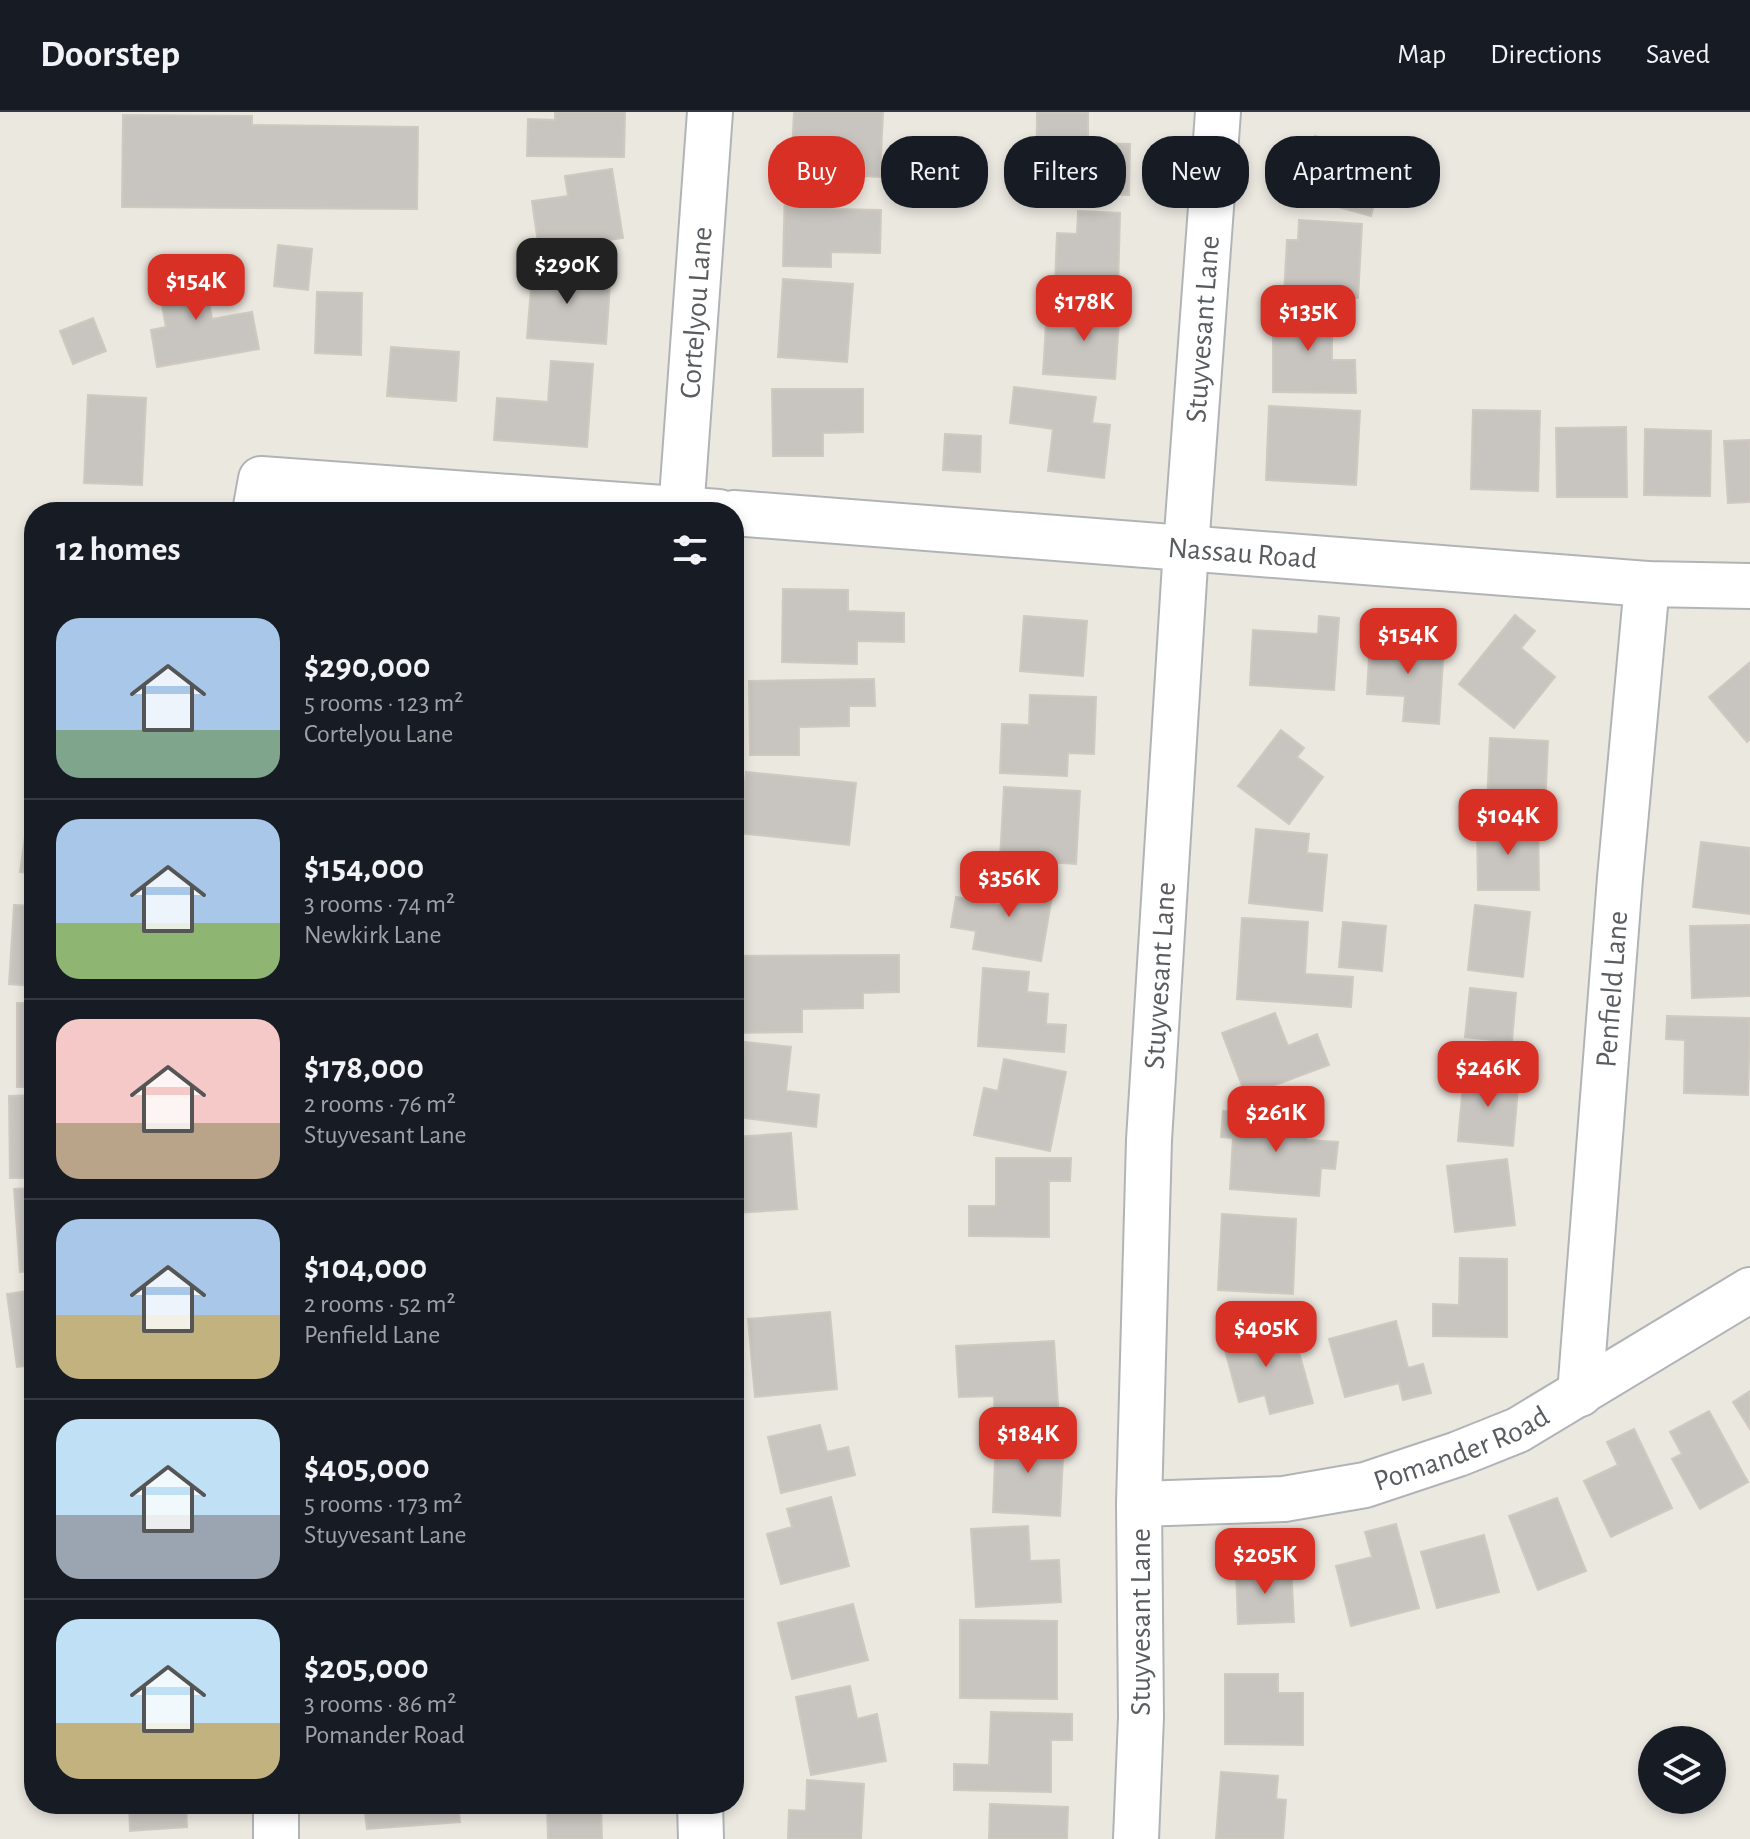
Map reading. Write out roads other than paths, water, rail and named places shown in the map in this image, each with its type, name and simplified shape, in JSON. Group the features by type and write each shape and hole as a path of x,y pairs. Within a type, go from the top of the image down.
{"street":[{"name":"Cortelyou Lane","path":"694,502 710,112"},
{"name":"Stuyvesant Lane","path":"1136,1839 1141,1717 1139,1504 1149,1140 1186,548 1218,112"},
{"path":"258,496 432,502"},
{"name":"Nassau Road","path":"744,514 1647,584 1750,586"},
{"name":"Penfield Lane","path":"1580,1394 1620,878 1647,584"},
{"name":"Pomander Road","path":"1139,1504 1284,1499 1365,1485 1458,1454 1518,1430 1750,1290"},
{"path":"276,1814 276,1839"},
{"path":"700,1814 701,1839"}]}
